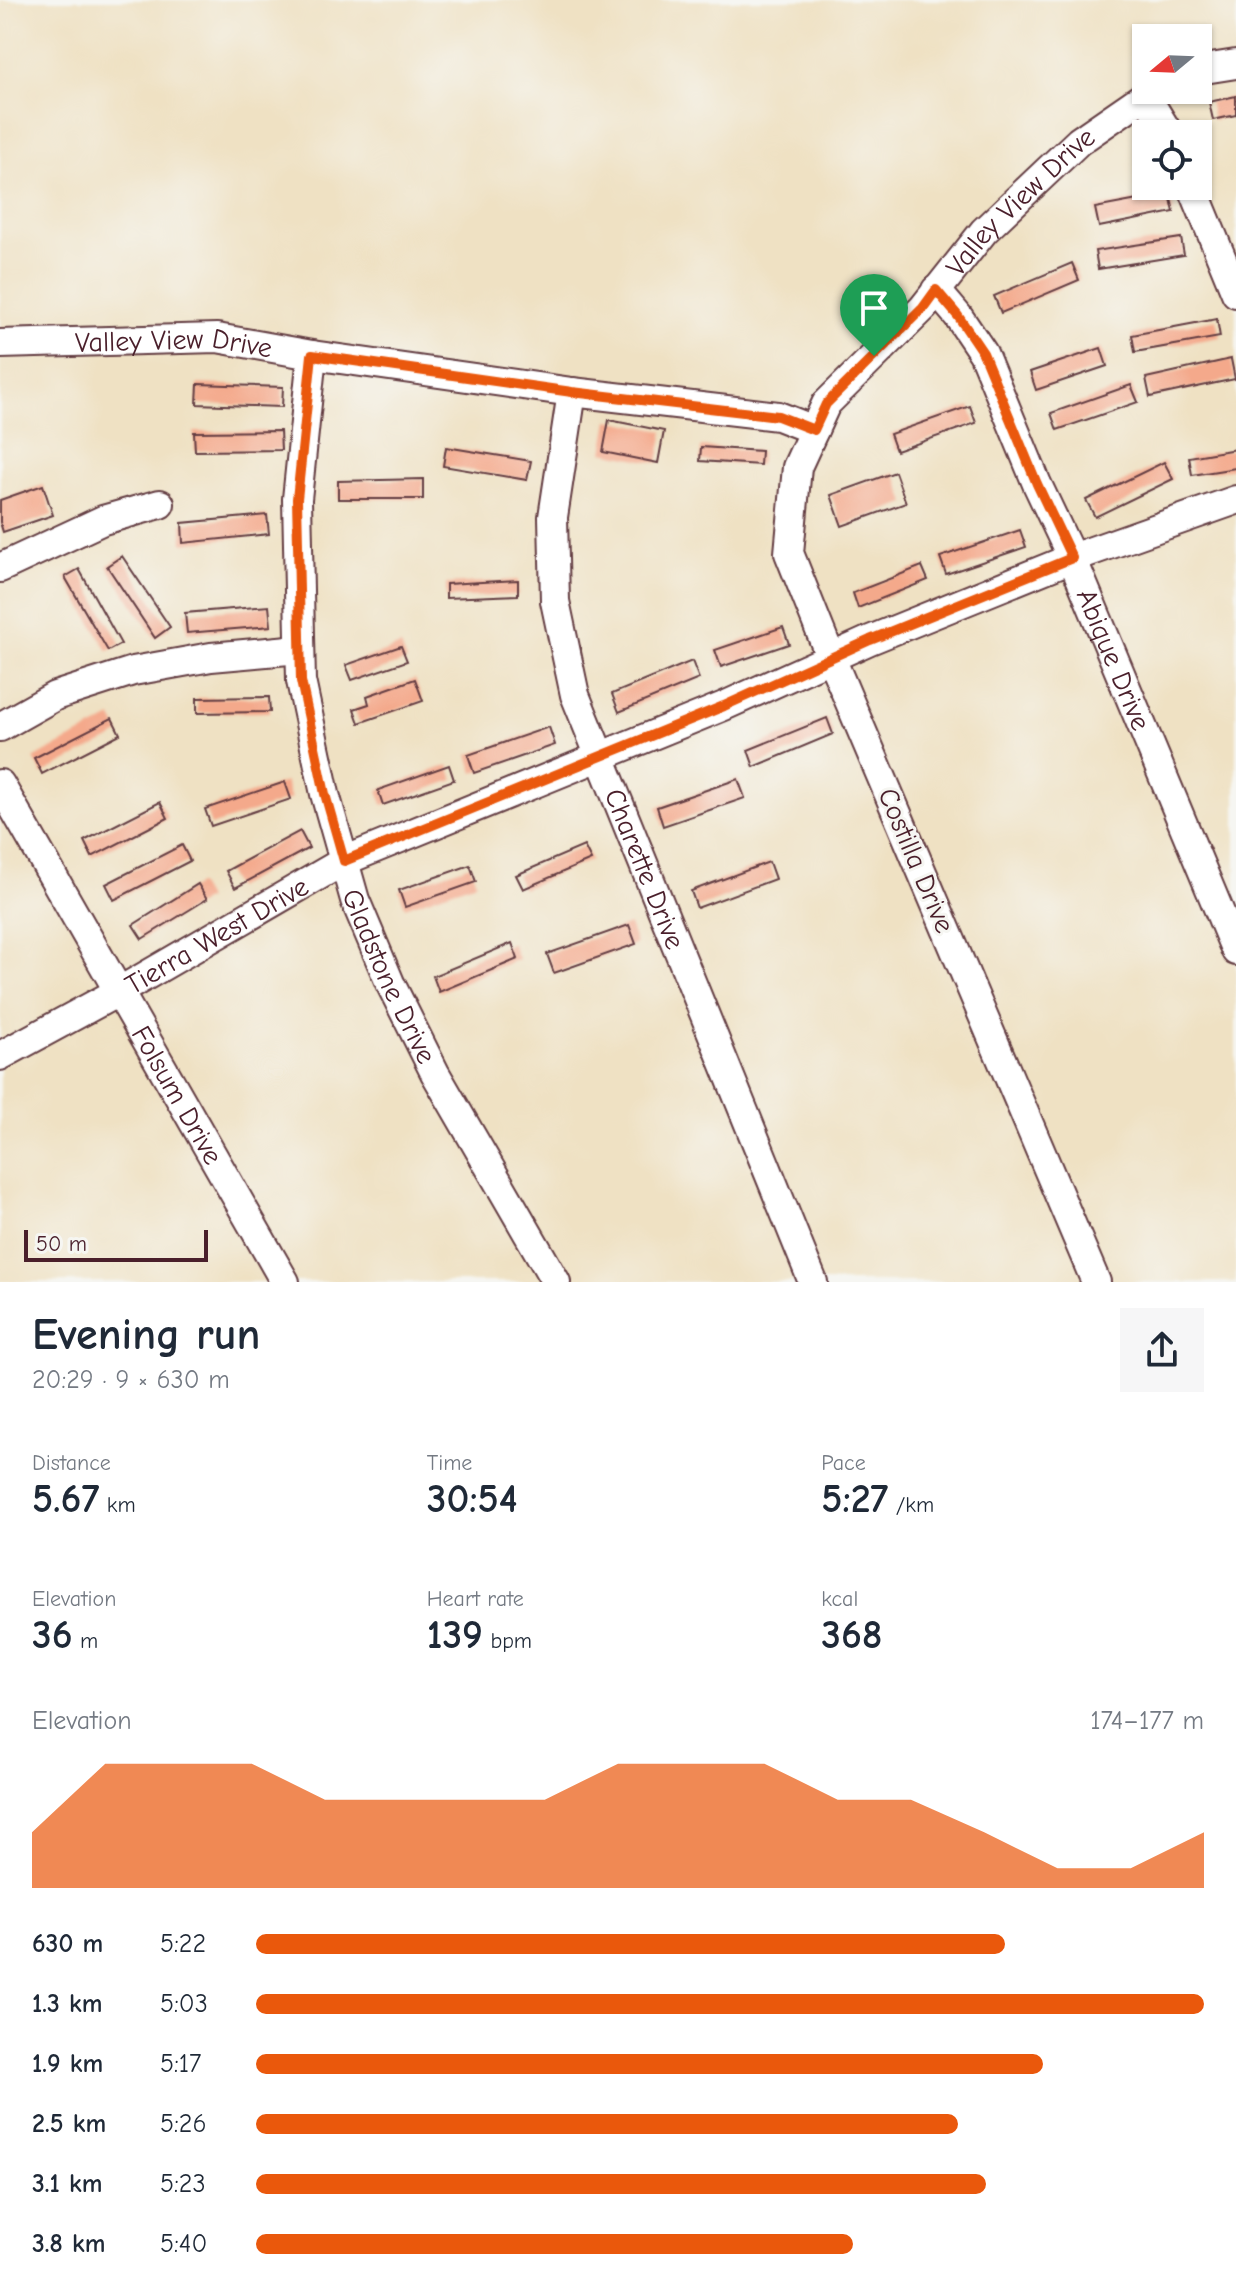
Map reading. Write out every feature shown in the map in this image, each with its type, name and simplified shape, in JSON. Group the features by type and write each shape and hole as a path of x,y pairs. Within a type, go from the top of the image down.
{"street":[{"path":"1212,68 1236,64"},
{"name":"Valley View Drive","path":"0,344 217,338 312,355 572,392 778,416 814,430 826,404 923,308 984,231 1079,141 1132,104"},
{"path":"1198,200 1236,293"},
{"name":"Abique Drive","path":"936,290 983,353 1236,951"},
{"name":"Gladstone Drive","path":"312,355 297,499 300,649 301,681 325,794 355,900 390,983 435,1073 556,1282"},
{"name":"Charette Drive","path":"572,392 553,517 555,601 575,695 813,1282"},
{"name":"Costilla Drive","path":"814,430 797,467 789,553 1096,1282"},
{"name":"Tierra West Drive","path":"0,1056 118,992 344,861 724,706 1072,558 1236,500"},
{"path":"0,568 103,520 160,504"},
{"path":"0,727 55,696 133,671 211,657 300,649"},
{"name":"Folsum Drive","path":"0,784 285,1282"}],"building":[{"path":"1236,96 1236,115 1213,120 1209,104"},
{"path":"1138,200 1171,200 1174,212 1099,227 1095,208"},
{"path":"1181,238 1184,255 1098,269 1095,251"},
{"path":"1072,263 1079,280 1001,313 994,296"},
{"path":"1217,319 1220,337 1135,352 1132,335"},
{"path":"1101,348 1107,366 1036,390 1030,372"},
{"path":"1231,359 1235,379 1150,397 1146,378"},
{"path":"198,384 283,387 282,407 197,404"},
{"path":"1131,385 1138,402 1057,430 1051,413"},
{"path":"970,406 976,423 896,451 890,434"},
{"path":"609,420 664,431 658,463 603,452"},
{"path":"280,431 281,450 195,451 194,432"},
{"path":"446,447 531,461 527,480 443,466"},
{"path":"701,447 761,451 760,465 700,461"},
{"path":"1236,449 1236,468 1192,475 1189,457"},
{"path":"1164,462 1173,479 1095,517 1086,500"},
{"path":"895,472 906,503 842,526 831,495"},
{"path":"423,479 423,499 338,499 338,481"},
{"path":"43,485 53,515 3,532 0,500"},
{"path":"267,515 269,534 183,543 182,523"},
{"path":"1020,530 1026,547 946,574 940,557"},
{"path":"122,556 170,627 155,638 107,566"},
{"path":"922,566 928,580 858,608 853,593"},
{"path":"79,569 121,644 108,651 65,577"},
{"path":"518,580 518,595 446,598 446,584"},
{"path":"269,606 271,626 187,633 185,613"},
{"path":"783,627 789,644 721,667 715,650"},
{"path":"401,646 407,661 352,680 346,665"},
{"path":"692,661 699,679 619,712 612,694"},
{"path":"415,679 423,701 359,723 354,709 369,704 367,696"},
{"path":"269,697 270,712 197,713 197,698"},
{"path":"112,718 120,734 42,774 34,758"},
{"path":"827,718 833,734 754,767 748,750"},
{"path":"549,727 555,745 474,773 468,755"},
{"path":"449,765 454,780 383,805 378,790"},
{"path":"738,779 745,798 663,826 657,807"},
{"path":"285,782 291,799 211,826 205,809"},
{"path":"160,802 168,818 92,857 84,841"},
{"path":"300,831 309,848 235,888 226,871"},
{"path":"182,845 190,861 114,900 106,884"},
{"path":"584,846 591,860 523,889 516,875"},
{"path":"769,862 775,879 697,908 691,891"},
{"path":"470,865 476,882 405,907 399,890"},
{"path":"198,884 207,899 142,939 133,925"},
{"path":"629,925 636,944 554,973 547,954"},
{"path":"512,943 518,959 439,992 433,976"}],"route":[{"path":"936,290 983,353 1037,484 1072,558 870,640 724,706 344,861 325,794 301,681 297,499 312,355 572,392 778,416 814,430 826,404 874,356 923,308 936,290"}]}
